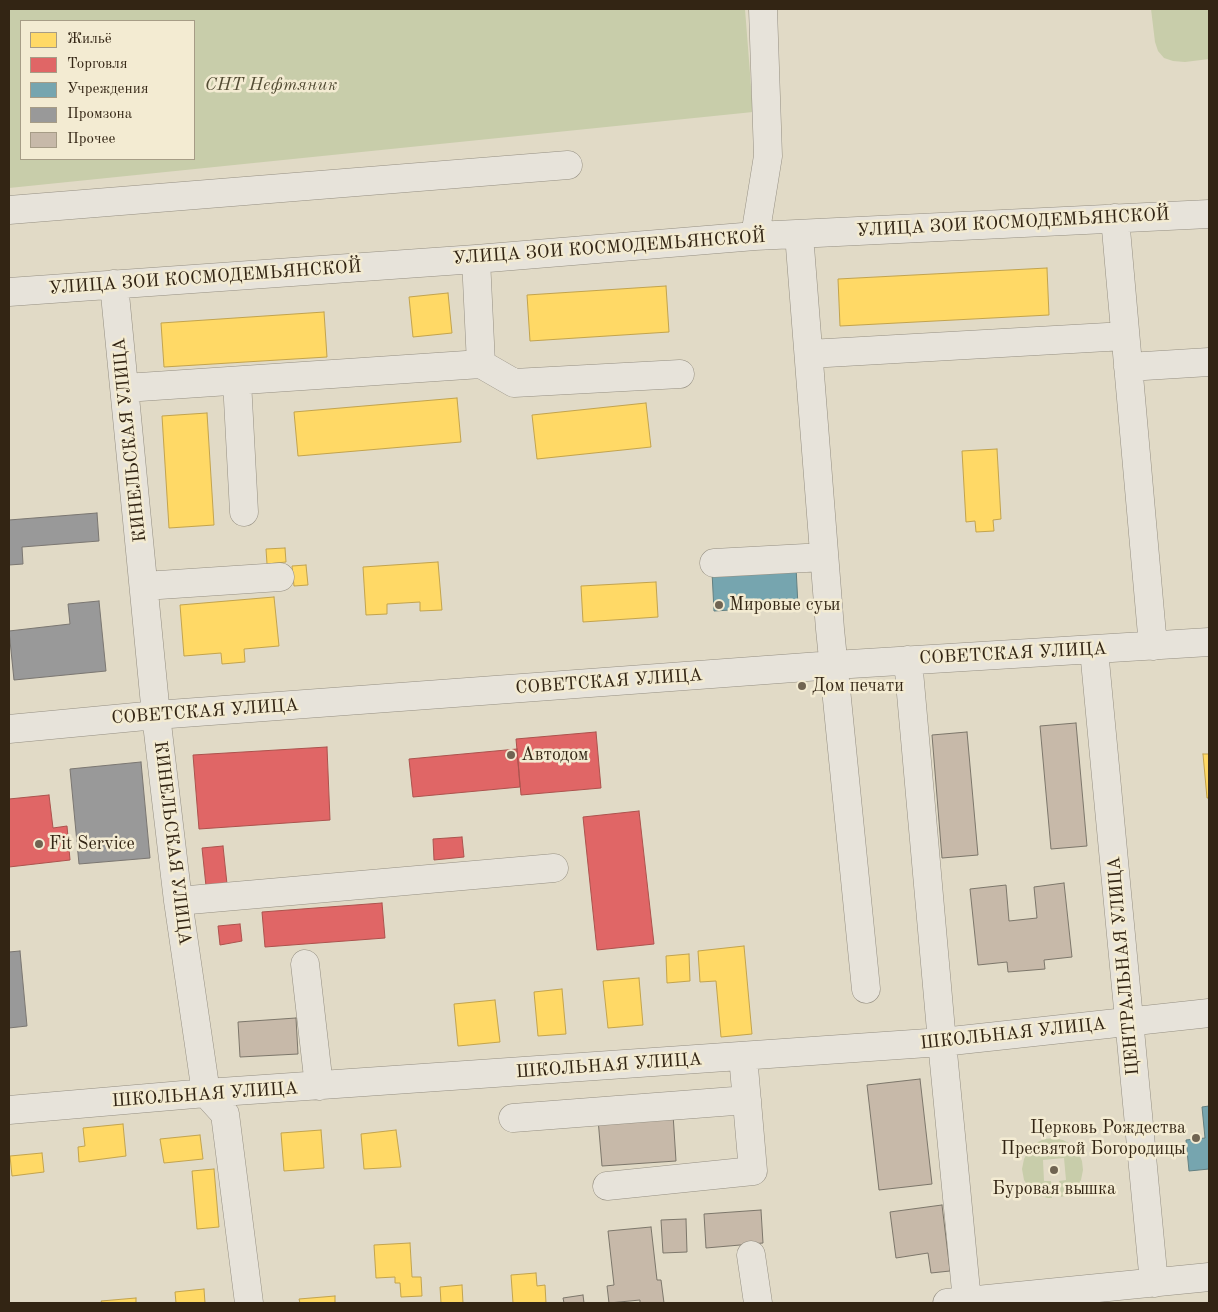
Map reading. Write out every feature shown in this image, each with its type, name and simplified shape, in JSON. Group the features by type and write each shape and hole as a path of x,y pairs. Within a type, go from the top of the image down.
{"street":[{"path":"755,236 768,156 763,9"},
{"path":"9,210 568,166"},
{"name":"УЛИЦА ЗОИ КОСМОДЕМЬЯНСКОЙ","path":"9,292 476,259 755,236 1209,214"},
{"path":"1115,218 1153,646"},
{"path":"799,234 824,556 866,989"},
{"path":"476,259 481,364"},
{"name":"КИНЕЛЬСКАЯ УЛИЦА","path":"114,284 156,716 178,901 206,1094"},
{"path":"809,354 1125,336"},
{"path":"1128,367 1209,362"},
{"path":"125,388 481,364 514,382 680,374"},
{"path":"237,381 244,512"},
{"path":"714,563 824,556"},
{"path":"144,586 280,578"},
{"name":"СОВЕТСКАЯ УЛИЦА","path":"9,729 156,716 834,665 1209,642"},
{"name":"ЦЕНТРАЛЬНАЯ УЛИЦА","path":"1094,650 1154,1283"},
{"path":"908,660 942,1042 957,1302 1063,1298 1154,1283 1209,1277"},
{"path":"178,901 554,868"},
{"path":"305,964 319,1086"},
{"name":"ШКОЛЬНАЯ УЛИЦА","path":"9,1110 206,1094 942,1042 1209,1013"},
{"path":"608,1186 753,1171 743,1056"},
{"path":"206,1094 225,1114 249,1303"},
{"path":"513,1118 747,1100"},
{"path":"752,1255 758,1303"}],"green space":[{"name":"СНТ Нефтяник","path":"9,9 745,9 753,112 9,188"},
{"path":"1151,9 1209,9 1209,59 1185,62 1164,58 1158,51 1155,42"},
{"path":"1054,1138 1072,1145 1082,1161 1083,1170 1081,1180 1076,1188 1068,1195 1061,1197 1059,1181 1066,1180 1064,1158 1043,1160 1044,1181 1051,1181 1052,1198 1048,1198 1038,1195 1030,1189 1024,1180 1022,1169 1024,1159 1036,1143 1044,1139"}],"building: Жильё":[{"path":"1047,268 1049,315 840,326 838,279"},
{"path":"666,286 669,332 530,341 527,295"},
{"path":"448,293 452,333 413,337 409,297"},
{"path":"324,312 327,357 164,367 161,323"},
{"path":"457,398 461,442 298,456 294,412"},
{"path":"646,403 651,447 537,459 532,415"},
{"path":"207,413 214,525 169,528 162,416"},
{"path":"997,449 1001,519 993,520 994,531 976,532 975,521 966,522 962,451"},
{"path":"285,548 286,562 267,564 266,549"},
{"path":"438,562 442,610 420,611 420,602 387,604 387,614 366,615 363,567"},
{"path":"306,565 308,585 294,586 292,566"},
{"path":"656,582 658,617 583,622 581,586"},
{"path":"274,597 279,646 244,649 245,662 222,664 221,653 184,656 180,605"},
{"path":"1203,754 1209,754 1209,798 1207,798"},
{"path":"744,946 752,1034 721,1037 716,981 700,982 698,951"},
{"path":"689,954 690,981 667,983 666,956"},
{"path":"639,978 643,1025 608,1028 603,981"},
{"path":"562,989 566,1034 538,1036 534,992"},
{"path":"495,1000 500,1042 458,1046 454,1004"},
{"path":"123,1124 126,1156 79,1162 78,1147 85,1146 83,1128"},
{"path":"321,1130 324,1168 284,1171 281,1133"},
{"path":"396,1130 401,1167 364,1169 361,1134"},
{"path":"200,1135 203,1159 164,1163 160,1139"},
{"path":"42,1153 44,1172 12,1176 10,1156"},
{"path":"214,1169 219,1227 197,1229 192,1171"},
{"path":"410,1243 412,1277 421,1277 422,1296 401,1297 400,1283 395,1283 395,1277 376,1278 374,1245"},
{"path":"536,1273 537,1286 545,1285 546,1303 513,1303 511,1275"},
{"path":"462,1285 463,1303 441,1303 440,1287"},
{"path":"204,1289 205,1303 176,1303 175,1292"},
{"path":"335,1296 335,1303 300,1303 299,1299"},
{"path":"136,1298 136,1303 102,1303 101,1301"}],"building: Торговля":[{"path":"596,732 601,788 521,795 516,739"},
{"path":"327,747 330,820 199,829 193,755"},
{"path":"517,749 520,787 413,797 409,759"},
{"name":"Fit Service","path":"49,795 53,828 67,826 70,860 9,867 9,799"},
{"path":"639,811 654,944 597,950 583,817"},
{"path":"462,837 464,857 434,860 433,839"},
{"path":"223,846 227,884 206,886 202,848"},
{"path":"382,903 385,938 265,947 262,912"},
{"path":"240,924 242,941 220,945 218,926"}],"building: Учреждения":[{"path":"796,567 798,606 714,611 712,572"},
{"path":"1209,1106 1209,1169 1189,1171 1186,1140 1205,1138 1202,1107"}],"building: Промзона":[{"path":"97,513 99,541 22,547 23,564 9,565 9,520"},
{"path":"99,601 106,671 14,680 9,631 70,624 68,604"},
{"path":"141,762 150,858 79,864 70,769"},
{"path":"20,951 27,1026 9,1028 9,952"}],"building: Прочее":[{"path":"1076,723 1087,846 1051,849 1040,726"},
{"path":"967,732 978,855 942,858 932,735"},
{"path":"1064,883 1072,957 1044,960 1045,969 1008,972 1007,962 978,965 970,889 1006,885 1009,921 1037,918 1034,887"},
{"path":"296,1018 298,1054 240,1057 238,1022"},
{"path":"920,1079 932,1184 879,1190 867,1085"},
{"path":"673,1114 676,1161 602,1166 598,1119"},
{"path":"942,1205 950,1271 931,1273 928,1253 896,1258 890,1212"},
{"path":"761,1210 763,1243 706,1248 704,1214"},
{"path":"686,1219 687,1252 663,1253 661,1220"},
{"path":"651,1227 657,1280 661,1280 664,1303 640,1303 640,1300 609,1303 607,1286 614,1285 608,1231"},
{"path":"583,1295 584,1303 564,1303 563,1298"}],"place":[{"name":"Мировые суьи","path":"719,605"},
{"name":"Дом печати","path":"802,686"},
{"name":"Автодом","path":"511,755"},
{"name":"Fit Service","path":"39,844"},
{"name":"Церковь Рождества Пресвятой Богородицы","path":"1196,1138"},
{"name":"Буровая вышка","path":"1054,1170"}]}
